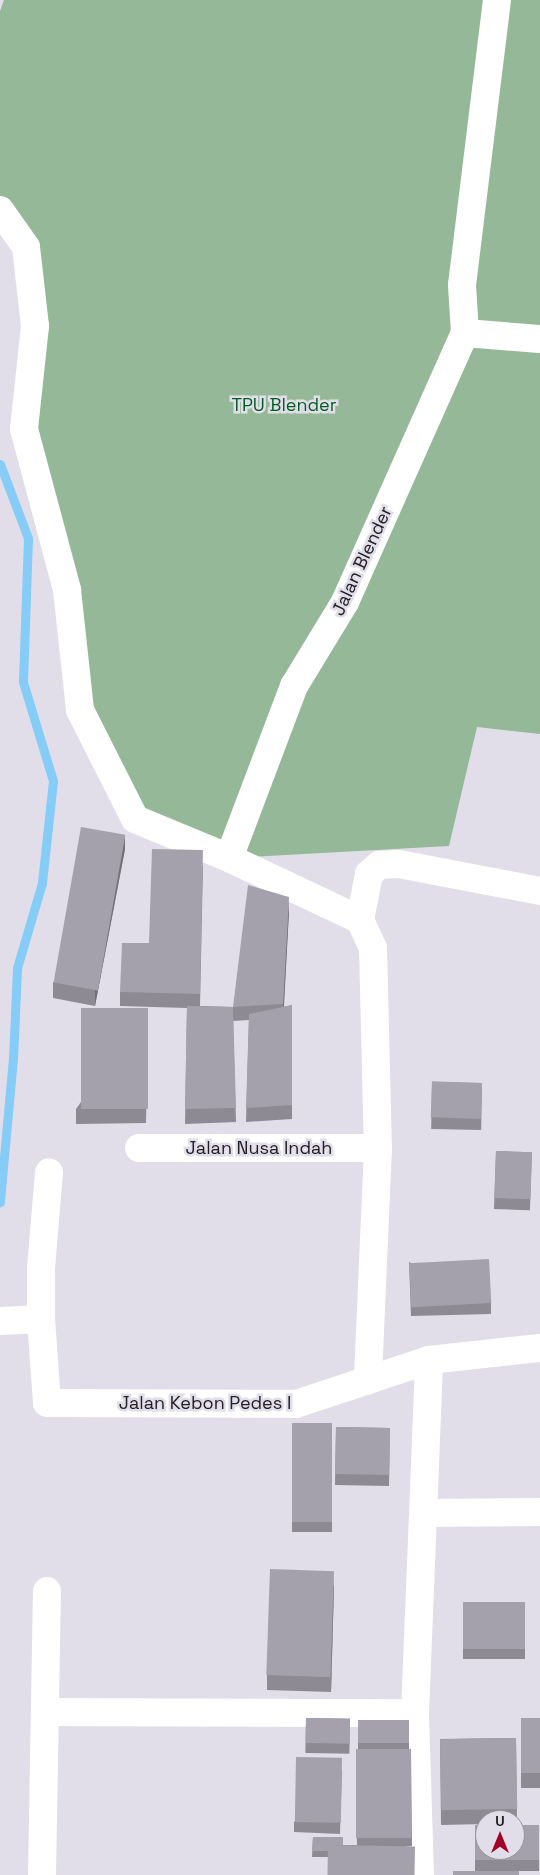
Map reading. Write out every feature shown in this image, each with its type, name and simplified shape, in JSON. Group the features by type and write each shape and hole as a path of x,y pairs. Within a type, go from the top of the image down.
{"street":[{"path":"497,0 462,285 465,333 540,339"},
{"path":"0,210 26,247 35,326 24,429 68,590 80,710 135,819 229,858 360,920"},
{"name":"Jalan Blender","path":"229,858 294,686 346,602 465,333"},
{"path":"368,1381 378,1148 373,948 360,920 369,874 379,865 399,864 540,891"},
{"name":"Jalan Nusa Indah","path":"139,1148 378,1148"},
{"path":"1,1321 41,1320 41,1268 48,1172"},
{"name":"Jalan Kebon Pedes I","path":"41,1320 47,1403 296,1404 429,1360 540,1348"},
{"path":"420,1875 415,1713 429,1360"},
{"path":"423,1513 540,1512"},
{"path":"42,1875 47,1712 47,1591"},
{"path":"47,1712 415,1713"}],"green space":[{"name":"TPU Blender","path":"4,0 540,0 540,734 477,727 449,846 229,858 135,819 80,710 24,429 26,247 0,210 0,11"}],"building":[{"path":"81,827 125,835 98,990 54,983"},
{"path":"152,849 203,850 200,994 120,992 122,943 149,943"},
{"path":"248,885 289,897 283,1004 233,1007"},
{"path":"292,1005 292,1105 246,1108 249,1014"},
{"path":"187,1006 233,1007 236,1108 185,1109"},
{"path":"81,1008 148,1008 148,1109 81,1109"},
{"path":"432,1081 482,1083 481,1119 431,1117"},
{"path":"496,1151 532,1152 530,1199 494,1198"},
{"path":"489,1259 491,1303 411,1307 409,1263"},
{"path":"292,1423 332,1423 332,1522 292,1522"},
{"path":"336,1427 390,1428 389,1475 335,1474"},
{"path":"270,1569 334,1571 330,1677 266,1675"},
{"path":"463,1602 525,1602 525,1649 463,1649"},
{"path":"306,1718 350,1719 350,1744 306,1743"},
{"path":"521,1718 540,1718 540,1773 521,1773"},
{"path":"358,1720 409,1720 409,1743 358,1743"},
{"path":"516,1738 517,1809 441,1810 440,1739"},
{"path":"356,1749 411,1749 411,1838 356,1838"},
{"path":"296,1757 342,1758 341,1823 295,1822"},
{"path":"525,1825 539,1825 539,1860 525,1860"},
{"path":"313,1837 343,1837 343,1845 328,1845 328,1851 312,1851"},
{"path":"328,1845 415,1847 414,1875 327,1875"},
{"path":"453,1871 519,1871 519,1875 453,1875"}],"waterway":[{"path":"0,464 28,538 23,682 53,781 42,883 17,968 13,1058 0,1202"}]}
